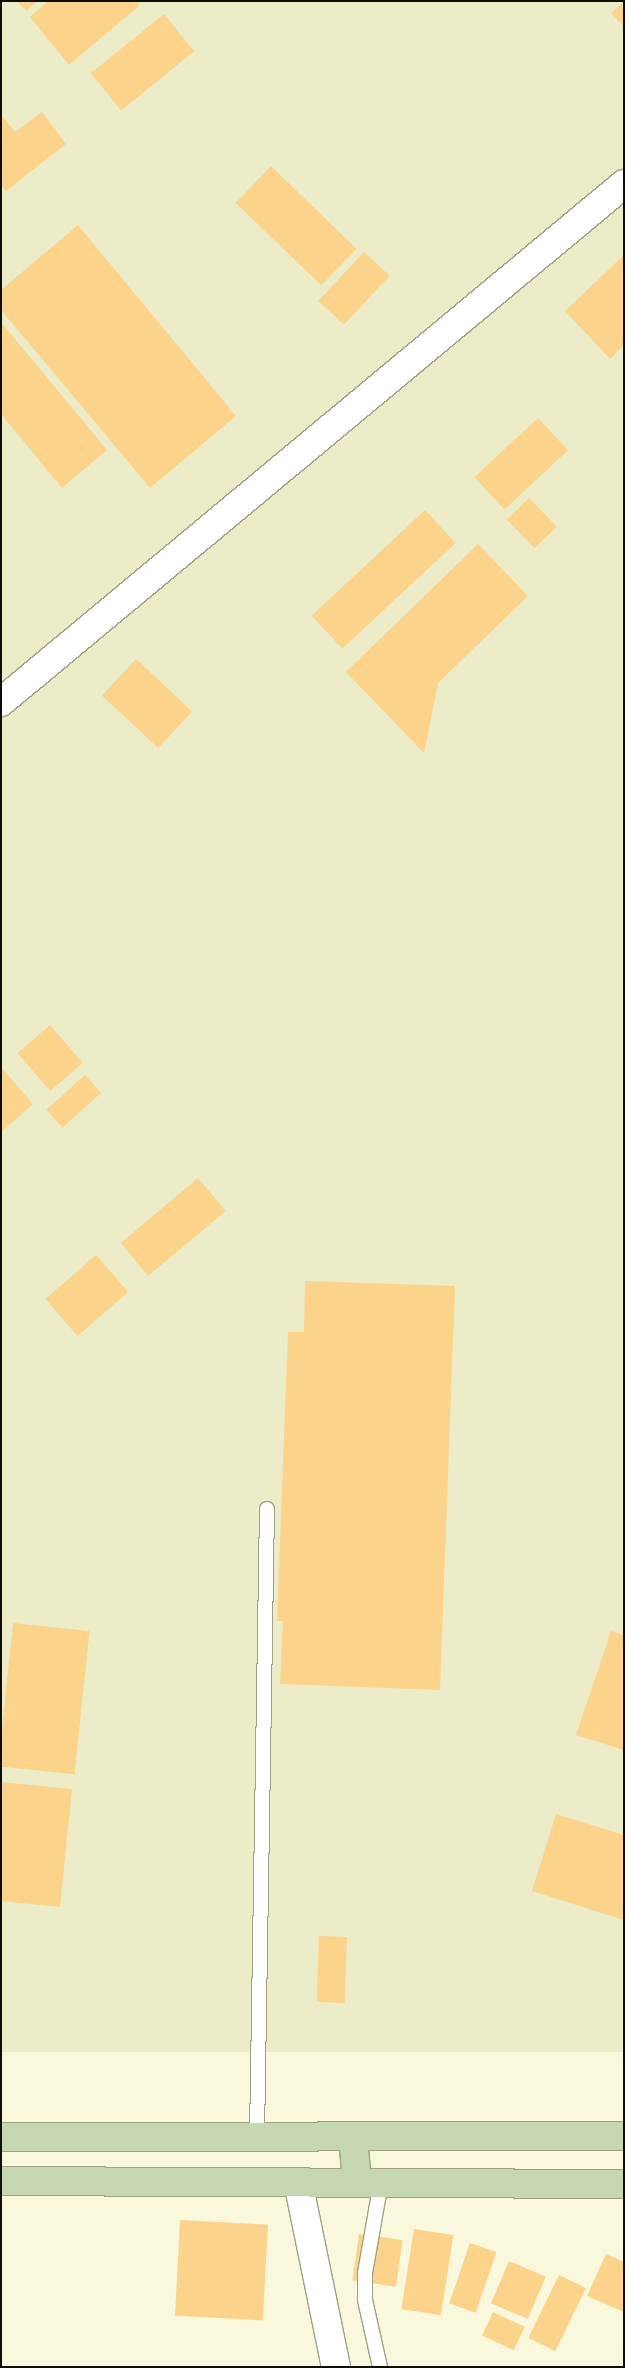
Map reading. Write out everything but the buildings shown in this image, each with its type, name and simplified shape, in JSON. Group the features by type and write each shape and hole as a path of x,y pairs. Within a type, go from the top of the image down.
{"main road":[{"path":"353,2136 369,2182"},
{"path":"1,2137 624,2136"},
{"path":"1,2180 624,2184"}],"street":[{"path":"1,702 624,184"},
{"path":"298,2182 336,2367"}],"lane":[{"path":"256,2137 267,1509"},
{"path":"369,2182 365,2300 380,2367"}],"shaded area":[{"path":"1,1 624,1 624,2052 1,2052"}]}
